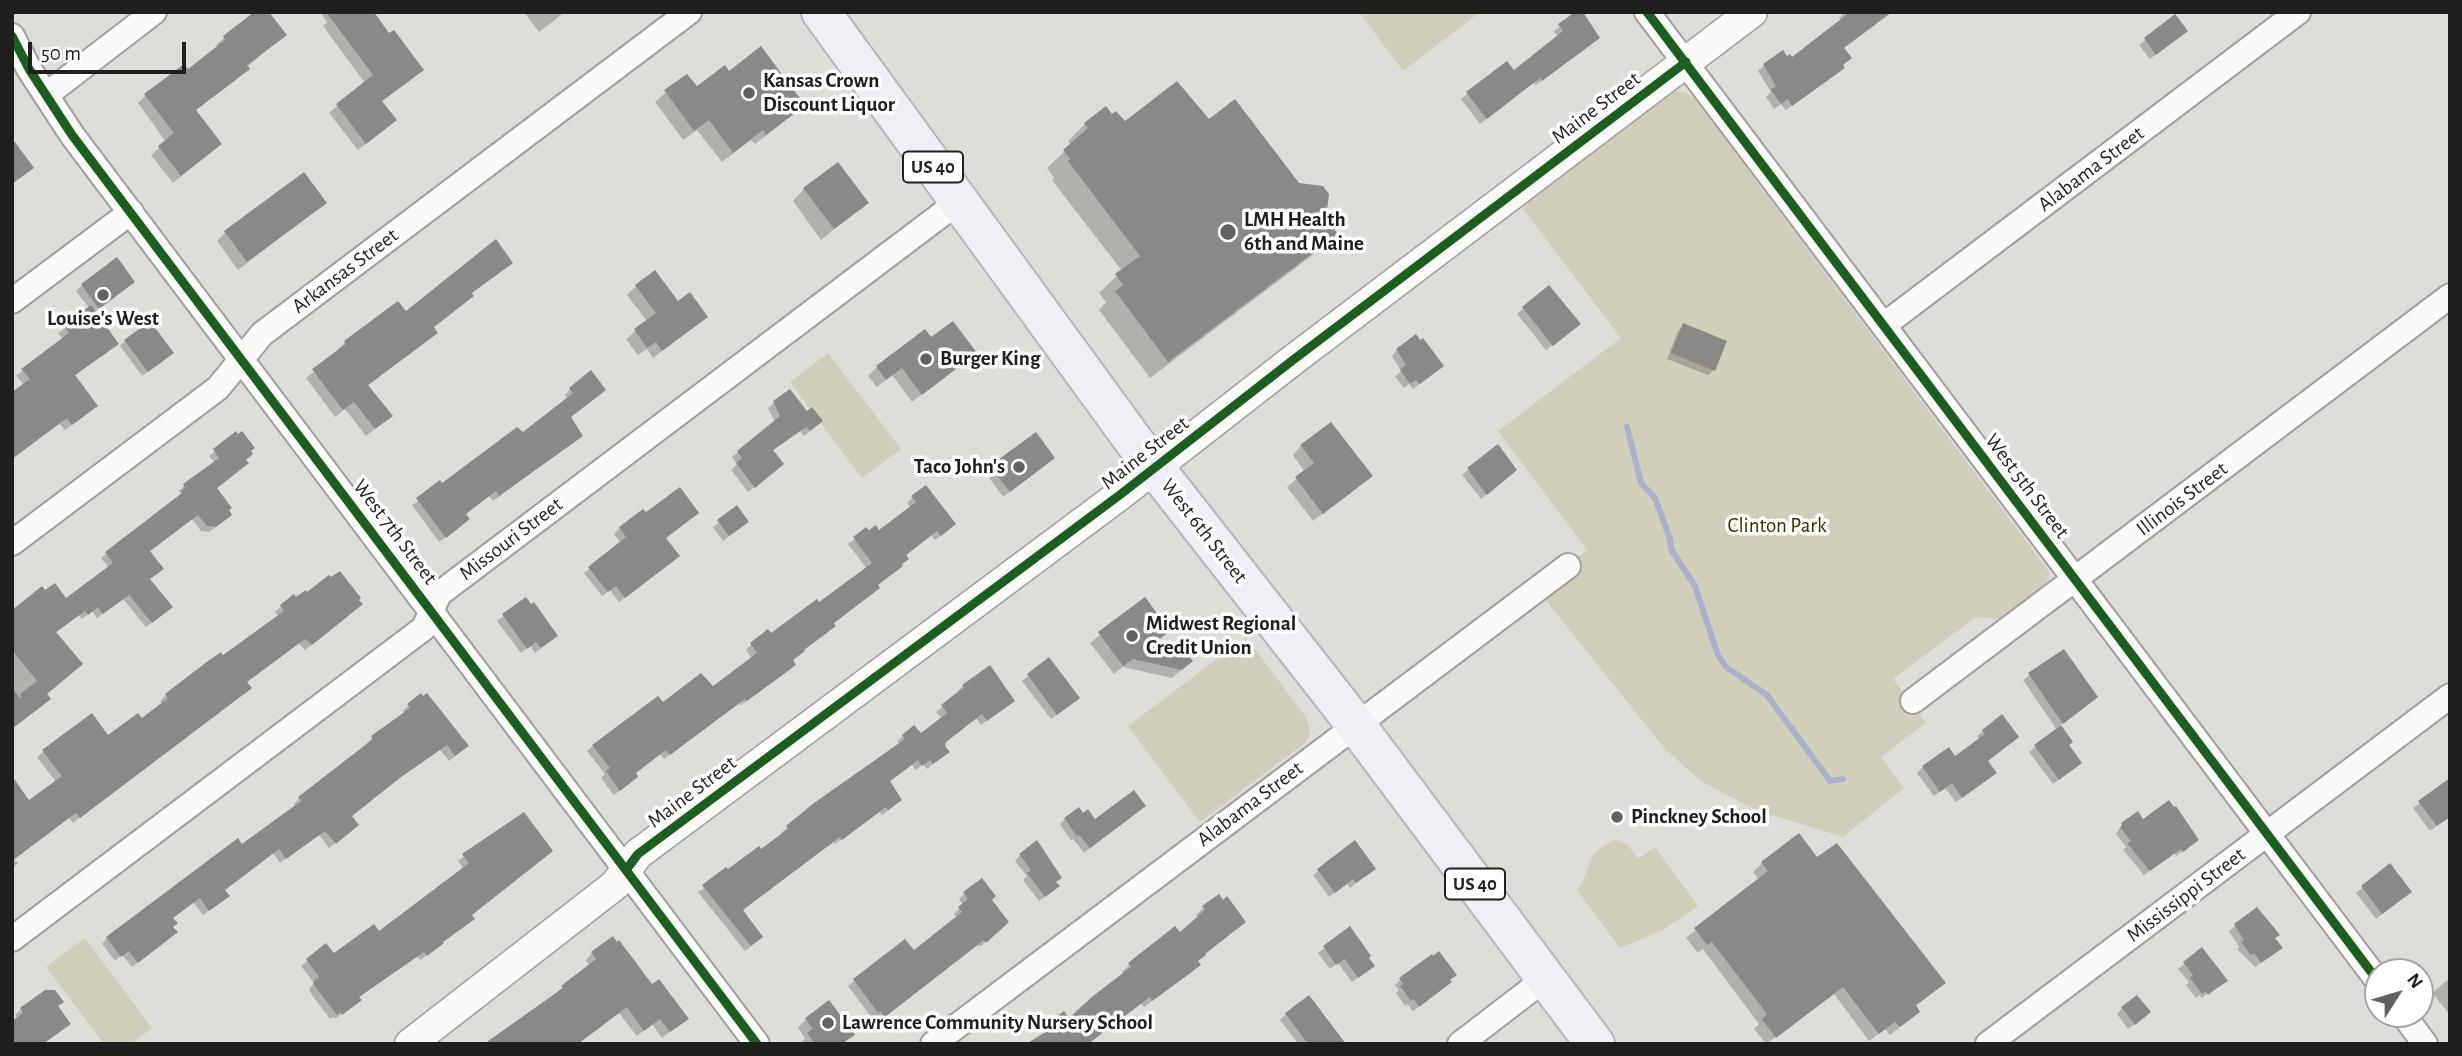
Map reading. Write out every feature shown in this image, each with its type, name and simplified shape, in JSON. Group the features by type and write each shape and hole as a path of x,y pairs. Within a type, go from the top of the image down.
{"highway":[{"name":"West 6th Street","path":"821,12 1154,468 1356,725 1595,1044"}],"street":[{"path":"46,95 154,12"},
{"name":"Arkansas Street","path":"12,542 218,387 262,334 689,12"},
{"name":"West 5th Street","path":"1647,12 2364,962"},
{"name":"Maine Street","path":"410,1044 608,891 638,854 1154,468 1752,12"},
{"name":"Alabama Street","path":"1884,325 2298,12"},
{"name":"West 7th Street","path":"12,36 29,69 72,135 757,1044"},
{"name":"Missouri Street","path":"12,939 424,628 439,594 958,201"},
{"path":"12,301 131,212"},
{"name":"Illinois Street","path":"1913,701 2450,296"},
{"name":"Alabama Street","path":"933,1044 1567,566"},
{"name":"Mississippi Street","path":"1989,1044 2450,696"},
{"path":"1460,1044 1546,978"},
{"path":"2413,1028 2425,1044"}],"green space":[{"path":"1359,12 1478,12 1479,13 1403,71"},
{"name":"Clinton Park","path":"1674,91 1687,93 1694,98 2049,572 2045,584 1998,619 1976,617 1893,679 1926,723 1881,757 1904,788 1843,837 1756,810 1701,781 1666,750 1544,598 1571,563 1587,550 1498,431 1621,338 1520,205"},
{"path":"828,353 901,449 862,478 790,382"},
{"path":"1246,637 1305,716 1309,736 1305,743 1200,822 1128,726"},
{"path":"1615,839 1627,844 1638,859 1655,847 1698,906 1663,930 1620,948 1577,890 1595,853"},
{"path":"85,938 152,1028 131,1044 104,1044 46,967"}],"building":[{"path":"254,12 269,12 287,35 247,65 250,69 196,110 222,144 181,176 158,146 174,133 144,94 184,64 188,69 225,40 223,36"},
{"path":"326,12 374,12 389,33 394,30 424,70 382,101 397,120 366,144 336,104 373,75"},
{"path":"1575,12 1583,12 1600,38 1542,81 1540,78 1487,119 1466,92 1507,61 1514,70 1563,31 1558,24"},
{"path":"1850,12 1892,12 1844,48 1852,58 1843,65 1845,68 1792,106 1788,99 1781,104 1771,90 1776,86 1763,64 1783,50 1787,56 1790,54 1792,57"},
{"path":"2175,14 2188,31 2156,55 2144,38"},
{"name":"Kansas Crown Discount Liquor","path":"761,46 802,101 790,110 794,114 766,135 763,130 733,153 709,120 694,131 664,90 687,74 697,86 725,65 729,71"},
{"path":"1177,81 1209,119 1235,99 1299,183 1323,186 1329,194 1326,219 1338,234 1168,362 1115,291 1123,285 1115,274 1140,256 1068,161 1070,159 1063,150 1088,128 1084,123 1106,106 1112,114 1116,111 1125,121"},
{"path":"12,138 34,168 12,184"},
{"path":"838,162 869,203 834,229 803,188"},
{"path":"304,172 327,203 247,262 224,231"},
{"path":"496,239 513,263 472,293 474,296 434,327 438,333 368,385 393,416 375,429 354,402 343,410 312,369 346,344 344,341 398,301 406,311"},
{"name":"Louise's West","path":"117,257 135,282 99,309 81,284"},
{"path":"655,270 678,301 690,292 708,317 662,351 656,342 647,348 634,329 656,313 635,285"},
{"path":"1549,285 1581,324 1553,346 1522,307"},
{"path":"91,305 119,344 75,375 98,406 72,425 67,418 12,459 12,392 30,379 21,369 69,333 64,325"},
{"path":"150,321 174,353 148,372 124,340"},
{"name":"Burger King","path":"953,321 977,353 922,395 902,368 886,380 876,366 925,329 931,337"},
{"path":"1683,323 1727,341 1715,371 1671,353"},
{"path":"1416,334 1420,340 1423,338 1444,366 1420,384 1416,380 1410,384 1400,370 1406,365 1396,349"},
{"path":"591,370 606,390 571,417 583,436 499,496 496,491 466,514 470,519 446,538 416,498 440,480 442,483 517,427 523,432 573,393 569,388"},
{"path":"790,389 807,411 812,407 823,421 810,431 806,427 773,450 784,464 755,488 736,463 742,458 737,451 780,416 773,401"},
{"path":"1331,422 1373,476 1323,514 1295,477 1314,463 1300,445"},
{"path":"236,431 238,434 242,431 255,448 246,460 249,463 217,488 232,508 229,510 232,515 216,527 207,526 198,515 150,551 164,569 150,579 173,607 152,623 129,595 103,614 98,607 88,615 85,611 56,632 83,664 47,694 51,699 12,729 12,688 20,698 20,694 37,681 12,650 12,610 42,586 45,590 55,583 66,598 113,563 105,552 182,493 185,488 183,484 219,458 213,449"},
{"name":"Taco John's","path":"1036,432 1055,458 1010,492 995,473 995,462"},
{"path":"1498,444 1517,470 1487,495 1467,468"},
{"path":"926,485 956,524 941,536 937,531 906,555 909,559 878,585 880,588 834,623 836,626 793,660 796,665 670,755 666,750 636,773 638,777 620,791 606,771 610,768 592,745 658,696 663,702 701,673 713,686 757,653 750,643 768,629 771,633 817,599 819,602 872,563 853,537 866,527 869,530 876,525 879,530 916,502 911,496"},
{"path":"680,487 699,513 666,538 680,556 625,598 616,586 608,592 588,567 626,537 619,527 643,509 646,512"},
{"path":"737,505 749,522 729,536 717,520"},
{"path":"340,571 363,604 312,645 305,639 247,682 252,688 80,818 76,813 12,861 12,776 29,800 62,776 42,750 92,713 108,735 138,713 142,718 168,698 165,694 204,664 221,652 223,655 284,611 280,605 294,594 296,597 306,590 307,592 329,575 331,577"},
{"path":"526,597 531,604 534,602 558,636 541,648 536,642 527,649 502,614"},
{"name":"Midwest Regional Credit Union","path":"1145,597 1170,631 1153,644 1185,651 1193,661 1182,670 1133,659 1123,666 1098,632"},
{"path":"2064,649 2098,697 2063,724 2028,673"},
{"path":"1049,657 1080,698 1057,715 1027,674"},
{"path":"990,665 1015,701 987,721 982,714 946,742 945,746 950,752 933,764 930,760 922,766 918,760 890,781 902,800 888,810 886,807 842,840 840,837 743,910 763,937 751,946 702,885 788,829 786,826 814,803 905,739 902,735 914,725 921,733 947,713 941,705 964,687 962,685"},
{"path":"421,693 423,696 427,693 469,746 455,756 447,745 401,777 352,816 359,825 336,844 325,831 286,859 279,849 225,890 230,896 209,911 200,898 173,918 178,923 173,927 178,932 138,963 129,951 121,957 106,937 238,838 242,844 301,801 298,797 373,739 371,736 410,708 407,704"},
{"path":"2002,714 2019,737 1988,761 1997,773 1962,798 1952,783 1940,792 1922,766 1949,747 1955,756 1985,734 1982,730"},
{"path":"2061,725 2073,742 2069,745 2082,763 2059,780 2034,745"},
{"path":"2450,778 2450,817 2437,826 2418,801"},
{"path":"1134,790 1146,806 1090,848 1064,818 1079,807 1083,813 1088,809 1095,819"},
{"path":"2169,800 2199,840 2150,871 2127,843 2131,841 2120,827 2121,823 2138,811 2143,819"},
{"path":"524,812 553,851 472,915 475,919 427,956 424,952 359,997 362,1000 342,1015 340,1012 337,1015 313,982 319,977 306,959 326,943 334,953 374,924 379,931 469,863 462,854"},
{"path":"1799,833 1817,857 1837,843 1946,983 1916,1005 1920,1012 1900,1027 1895,1022 1879,1034 1843,987 1776,1038 1762,1019 1767,1014 1712,942 1707,945 1694,928 1768,871 1761,862"},
{"path":"1037,840 1062,878 1056,882 1060,886 1045,897 1027,873 1031,870 1019,854"},
{"path":"1355,840 1376,869 1356,883 1353,879 1335,893 1317,869"},
{"path":"2390,863 2412,892 2382,914 2361,886"},
{"path":"982,878 996,896 992,900 1009,922 986,943 984,940 885,1017 880,1011 878,1013 853,979 905,939 914,950 962,912 958,907 968,899 963,892"},
{"path":"1219,894 1223,900 1227,896 1246,922 1205,954 1198,961 1201,965 1152,1001 1150,997 1088,1044 1026,1044 1055,1026 1051,1021 1064,1011 1069,1018 1131,967 1128,963 1175,926 1180,932 1205,910 1202,906"},
{"path":"2257,907 2280,935 2275,938 2283,948 2261,963 2241,942 2244,940 2234,924"},
{"path":"1350,926 1375,966 1358,978 1345,959 1336,965 1323,946"},
{"path":"613,936 617,942 619,940 652,984 659,979 689,1019 670,1032 660,1019 644,1031 627,1007 578,1044 484,1044 563,988 561,986 596,959 591,952"},
{"path":"2202,947 2228,981 2208,994 2205,991 2202,994 2190,978 2193,975 2183,962"},
{"path":"1439,951 1457,975 1450,980 1452,982 1419,1007 1400,986 1403,984 1399,978"},
{"path":"45,990 55,990 64,1002 58,1006 71,1024 43,1044 12,1044 12,1021 23,1013 20,1008"},
{"path":"1309,995 1346,1044 1308,1044 1285,1013"},
{"path":"2137,995 2151,1012 2135,1025 2121,1007"},
{"name":"Lawrence Community Nursery School","path":"829,1000 855,1035 841,1044 815,1044 807,1033 813,1029 805,1018"}],"waterway":[{"path":"1627,427 1641,483 1655,498 1671,549 1695,586 1718,655 1726,667 1767,695 1830,781 1843,779"}],"cycle path":[{"path":"1647,12 2364,962"},
{"path":"12,36 29,69 72,135 757,1044"},
{"path":"626,870 638,854 1121,494 1686,62"}],"place":[{"name":"Kansas Crown Discount Liquor","path":"749,93"},
{"name":"LMH Health 6th and Maine","path":"1228,232"},
{"name":"Louise's West","path":"103,295"},
{"name":"Burger King","path":"926,359"},
{"name":"Taco John's","path":"1019,467"},
{"name":"Midwest Regional Credit Union","path":"1132,636"},
{"name":"Pinckney School","path":"1617,817"},
{"name":"Lawrence Community Nursery School","path":"828,1023"}]}
